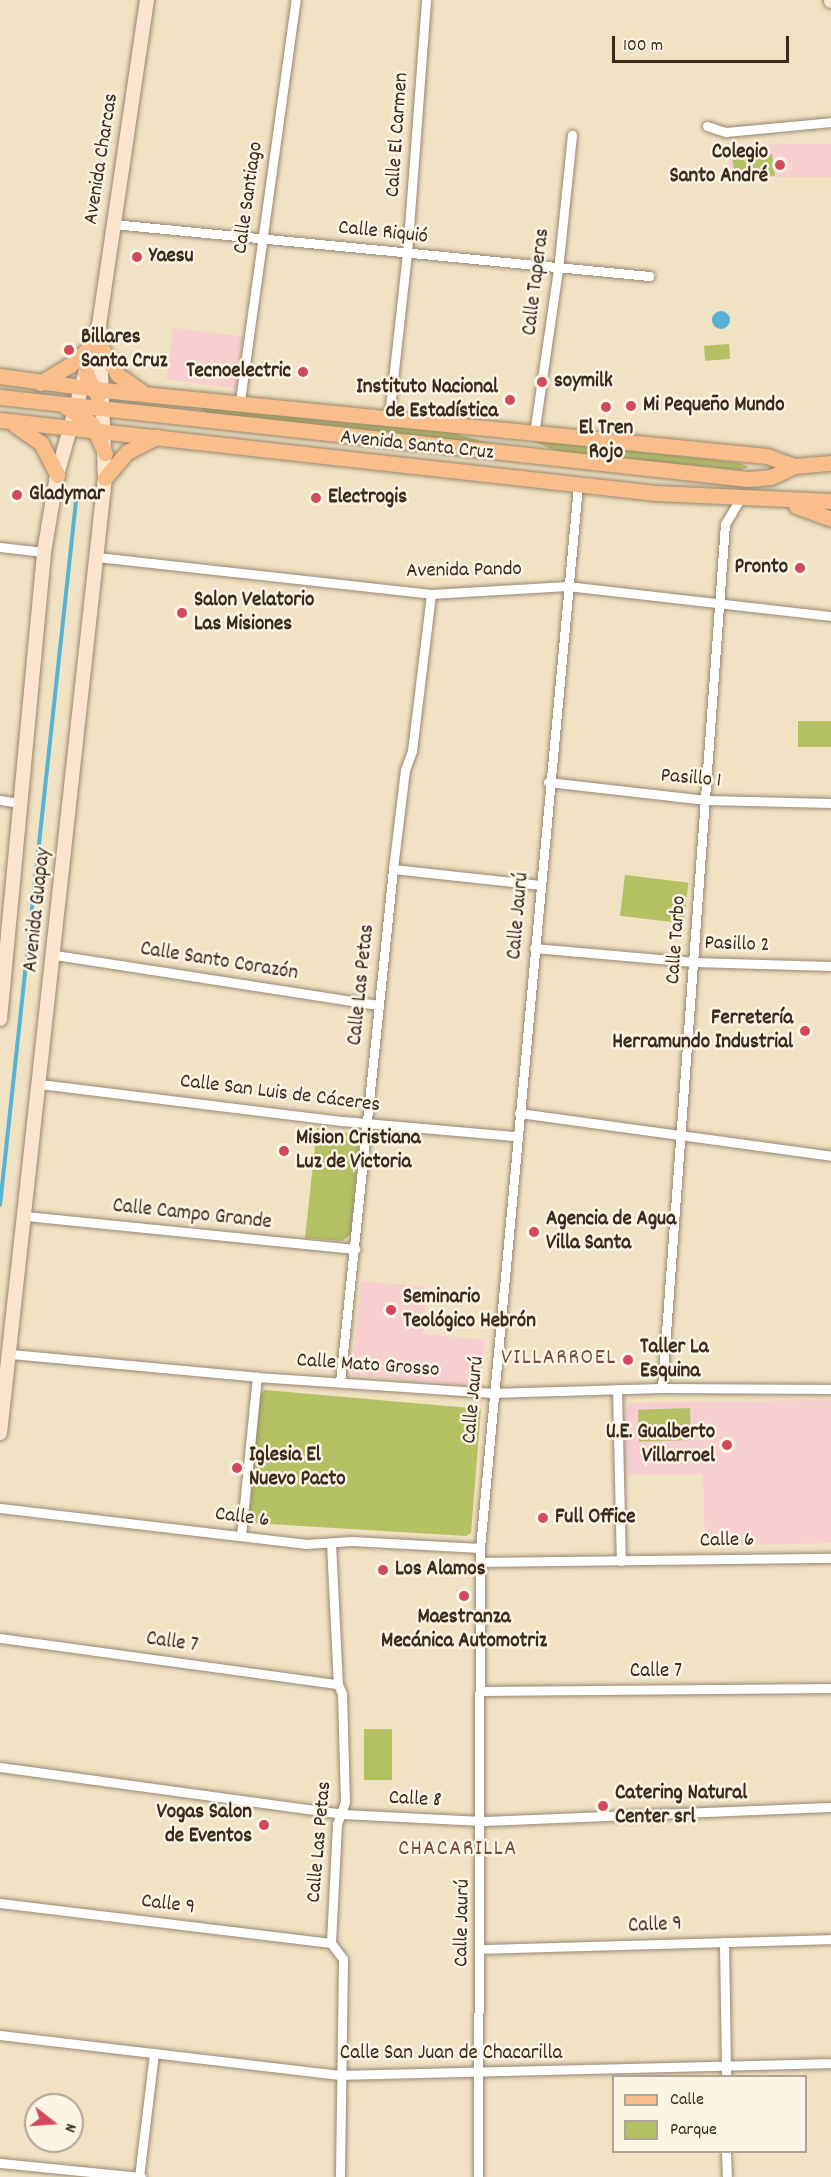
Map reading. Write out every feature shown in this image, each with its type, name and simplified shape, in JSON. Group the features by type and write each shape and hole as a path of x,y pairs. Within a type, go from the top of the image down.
{"main road":[{"name":"Avenida Charcas","path":"99,398 97,345 99,325 147,0"},
{"name":"Avenida Charcas","path":"85,372 97,345"},
{"path":"8,398 70,365 97,345 118,375 147,393"},
{"path":"85,372 99,398 127,435"},
{"name":"Avenida Santa Cruz","path":"0,376 41,382 99,398 560,460 748,479 771,477 795,466 831,463"},
{"name":"Avenida Santa Cruz","path":"8,398 48,402 75,408 99,398 147,393 240,401 389,416 465,427 767,456 795,466"},
{"path":"99,398 100,432 105,453"},
{"name":"Avenida Guapay","path":"0,1019 44,552 57,475 75,408 99,398"},
{"path":"75,408 100,432"},
{"name":"Avenida Santa Cruz","path":"5,421 578,485 740,499 831,501"},
{"path":"5,421 41,443 57,475"},
{"path":"465,427 560,460"},
{"path":"105,478 127,452 157,437"},
{"name":"Avenida Guapay","path":"0,1433 11,1354 55,955 105,478 105,453"},
{"path":"812,465 831,453"},
{"path":"773,499 831,519"}],"street":[{"name":"Calle Santiago","path":"240,401 296,0"},
{"name":"Calle El Carmen","path":"389,416 407,254 426,0"},
{"path":"707,126 726,132 831,122"},
{"name":"Calle Taperas","path":"534,434 558,270 572,135"},
{"name":"Calle Riquió","path":"113,224 558,270 649,276"},
{"name":"Calle Jaurú","path":"478,2177 477,2075 482,1821 480,1548 548,782 578,485"},
{"name":"Calle Tarbo","path":"662,1388 725,524 740,499"},
{"path":"0,547 44,552"},
{"name":"Avenida Pando","path":"97,557 431,594 567,586 719,601 831,616"},
{"name":"Calle Las Petas","path":"340,1382 393,869 405,770 412,751 431,594"},
{"name":"Pasillo 1","path":"548,782 706,800 831,803"},
{"path":"0,800 20,803"},
{"path":"393,869 540,885"},
{"name":"Pasillo 2","path":"534,948 693,962 831,966"},
{"name":"Calle Santo Corazón","path":"55,955 378,1005"},
{"name":"Calle San Luis de Cáceres","path":"40,1084 365,1123 516,1136"},
{"path":"519,1113 831,1156"},
{"name":"Calle Campo Grande","path":"25,1216 355,1249"},
{"name":"Calle Mato Grosso","path":"11,1354 256,1377 492,1393 662,1388 831,1389"},
{"path":"241,1536 256,1377"},
{"path":"617,1389 621,1561"},
{"name":"Calle 6","path":"0,1508 241,1536 331,1543 480,1548"},
{"name":"Calle Las Petas","path":"331,1543 338,1684 342,1694 342,1814 337,1824 331,1943 343,1959 340,2177"},
{"name":"Calle 6","path":"480,1562 831,1558"},
{"name":"Calle 7","path":"0,1638 338,1684"},
{"name":"Calle 7","path":"482,1691 831,1688"},
{"name":"Calle 8","path":"0,1767 342,1814 482,1821 831,1808"},
{"name":"Calle 9","path":"0,1903 331,1943"},
{"name":"Calle 9","path":"481,1949 831,1939"},
{"path":"724,1942 726,2072"},
{"name":"Calle San Juan de Chacarilla","path":"0,2035 342,2075 726,2072 831,2063"},
{"path":"0,2163 140,2177 154,2053"},
{"path":"726,2153 727,2177"}],"shaded area":[{"name":"Colegio Santo André","path":"729,144 831,144 831,177 729,177"},
{"path":"173,328 242,337 236,388 167,380"},
{"name":"Seminario Teológico Hebrón","path":"361,1281 427,1287 423,1334 485,1340 481,1379 474,1386 352,1375"},
{"name":"U.E. Gualberto Villarroel","path":"831,1400 831,1543 705,1546 703,1474 623,1475 622,1415 629,1403"}],"green space":[{"path":"772,154 775,176 735,181 732,160"},
{"path":"729,344 730,359 705,361 704,346"},
{"path":"193,403 433,427 499,446 209,414"},
{"path":"528,439 740,463 749,467 740,470 561,453"},
{"path":"798,721 831,721 831,747 798,747"},
{"path":"625,875 689,883 684,923 620,916"},
{"path":"317,1128 355,1134 359,1142 351,1234 343,1241 305,1238"},
{"path":"265,1390 481,1409 471,1533 466,1536 252,1523 249,1519 260,1395"},
{"path":"690,1408 691,1440 639,1442 638,1410"},
{"path":"364,1729 392,1729 392,1780 364,1780"}],"water":[{"path":"717,311 725,311 730,316 728,327 717,329 712,324 712,316"}],"waterway":[{"path":"0,1205 76,501"}],"place":[{"name":"Colegio Santo André","path":"780,165"},
{"name":"Yaesu","path":"137,257"},
{"name":"Billares Santa Cruz","path":"69,350"},
{"name":"Tecnoelectric","path":"303,372"},
{"name":"soymilk","path":"542,382"},
{"name":"Instituto Nacional de Estadística","path":"510,400"},
{"name":"Mi Pequeño Mundo","path":"631,406"},
{"name":"El Tren Rojo","path":"606,407"},
{"name":"Gladymar","path":"17,495"},
{"name":"Electrogis","path":"316,498"},
{"name":"Pronto","path":"800,568"},
{"name":"Salon Velatorio Las Misiones","path":"182,613"},
{"name":"Ferretería Herramundo Industrial","path":"805,1031"},
{"name":"Mision Cristiana Luz de Victoria","path":"284,1151"},
{"name":"Agencia de Agua Villa Santa","path":"534,1232"},
{"name":"Seminario Teológico Hebrón","path":"391,1310"},
{"name":"Taller La Esquina","path":"628,1360"},
{"name":"U.E. Gualberto Villarroel","path":"727,1445"},
{"name":"Iglesia El Nuevo Pacto","path":"237,1468"},
{"name":"Full Office","path":"543,1518"},
{"name":"Los Alamos","path":"383,1570"},
{"name":"Maestranza Mecánica Automotriz","path":"464,1596"},
{"name":"Catering Natural Center srl","path":"603,1806"},
{"name":"Vogas Salon de Eventos","path":"264,1825"}],"district":[{"name":"VILLARROEL","path":"559,1359"},
{"name":"CHACARILLA","path":"458,1850"}]}
